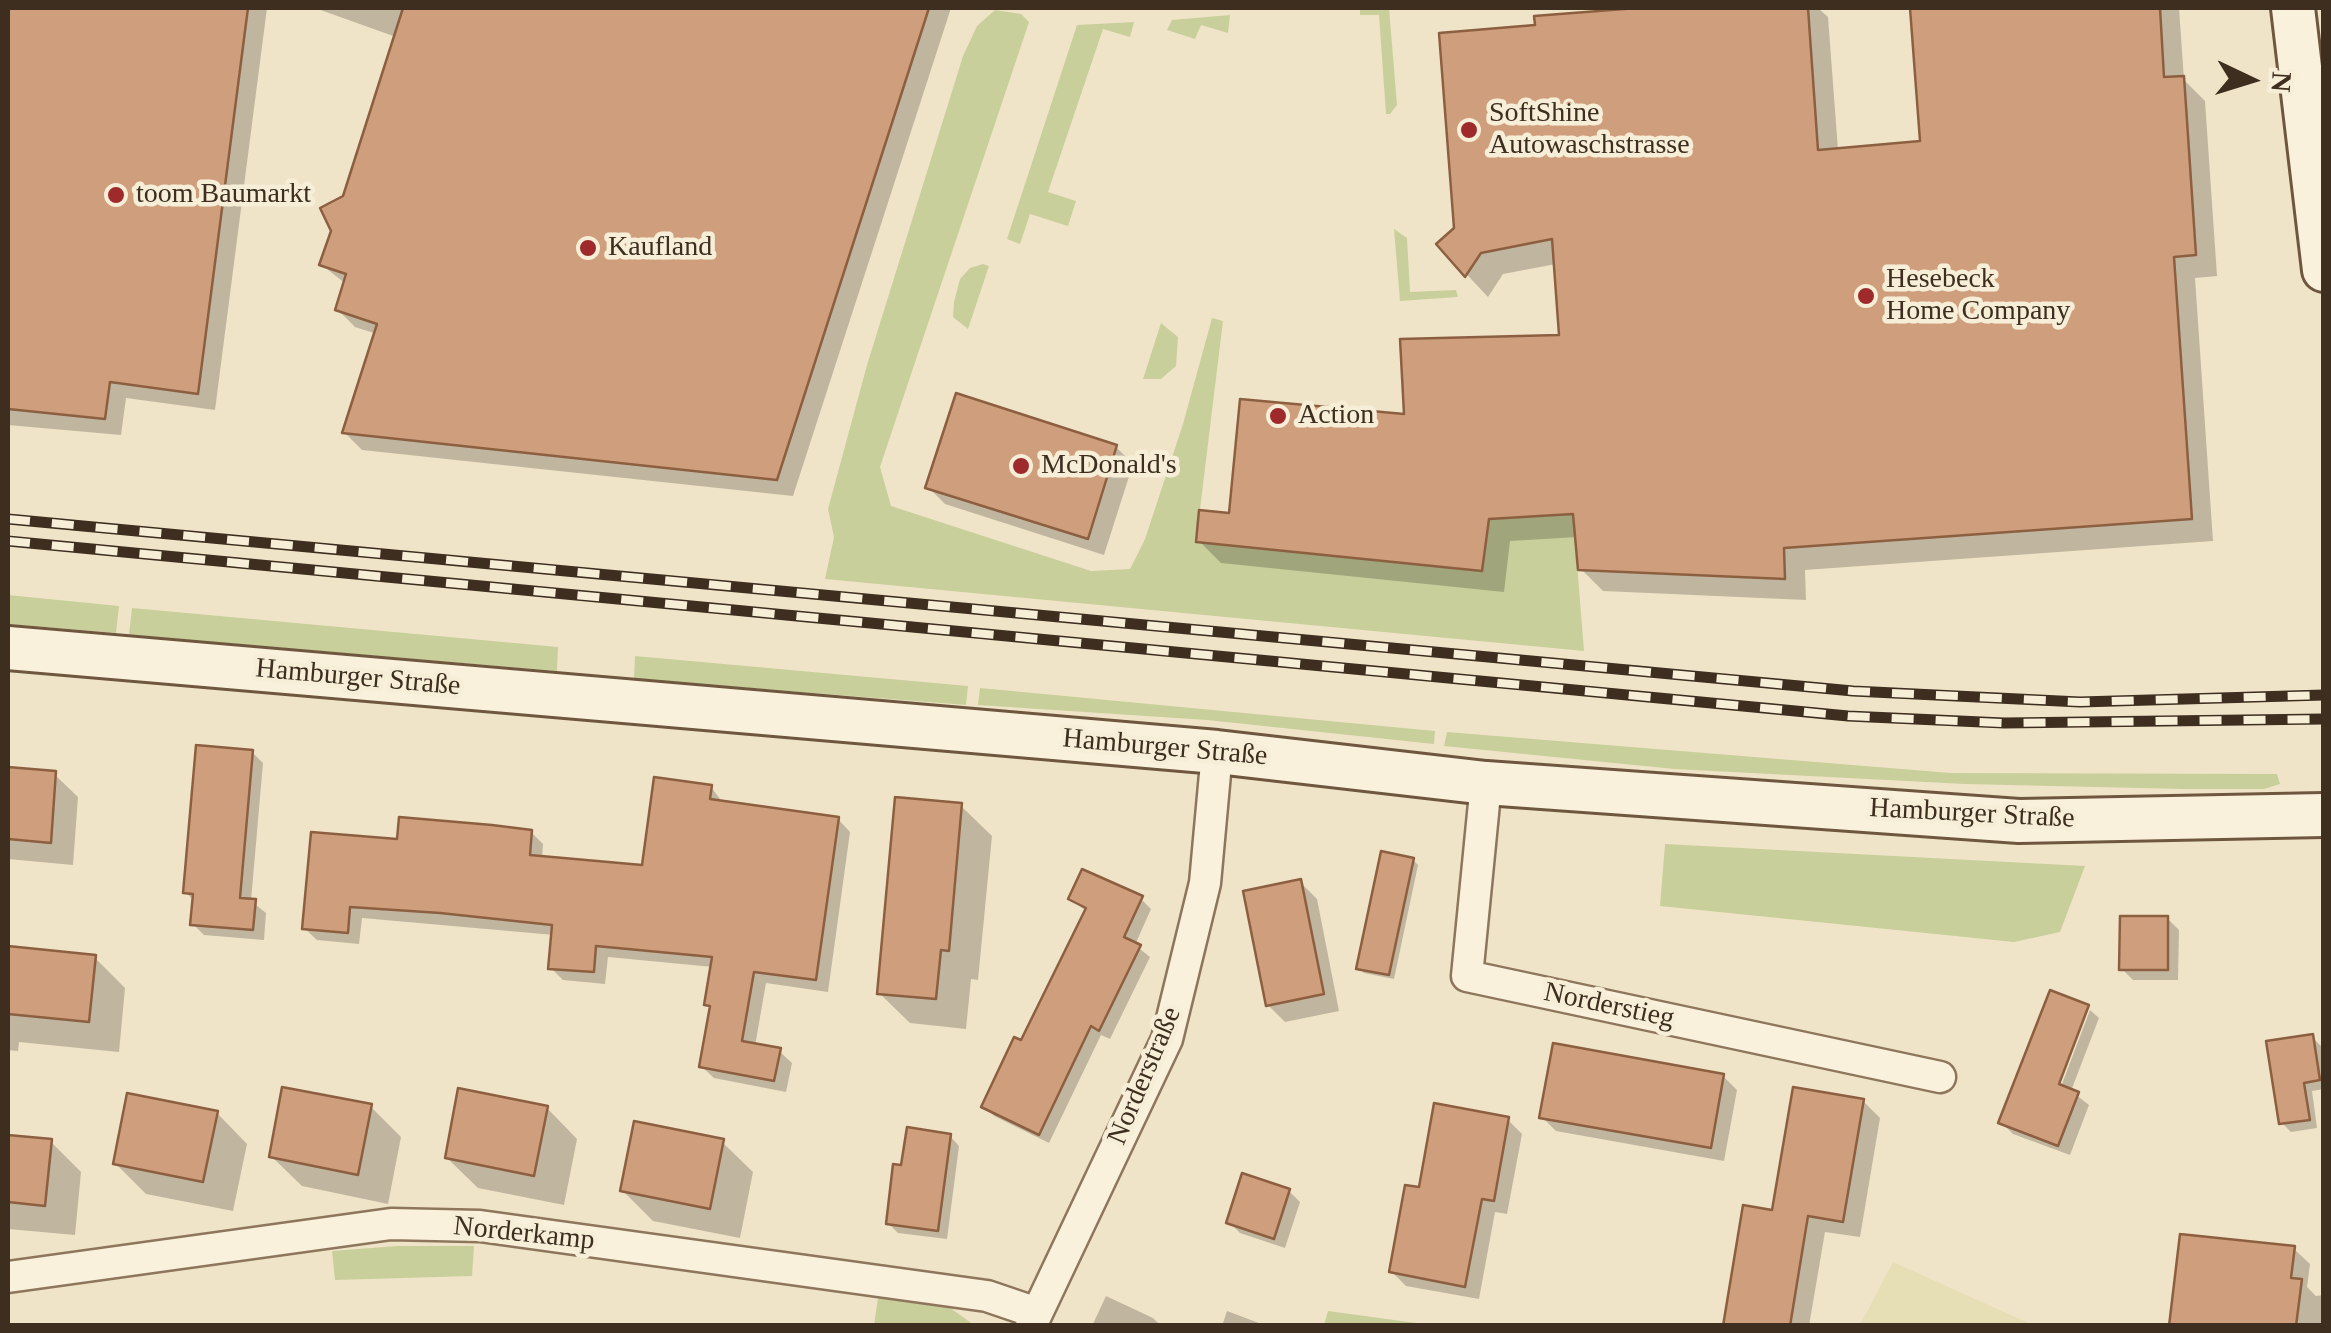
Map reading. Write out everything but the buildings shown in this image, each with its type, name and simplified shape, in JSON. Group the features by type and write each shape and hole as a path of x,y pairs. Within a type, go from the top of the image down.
{"main road":[{"path":"2292,8 2324,270"},
{"name":"Hamburger Straße","path":"8,648 1217,752 1486,782 2019,821 2324,814"}],"street":[{"name":"Norderstraße","path":"1034,1319 1167,1040 1205,884 1217,752"},
{"name":"Norderstieg","path":"1486,782 1467,976 1940,1076"},
{"name":"Norderkamp","path":"8,1277 391,1224 480,1226 987,1296 1034,1319"}],"shaded area":[{"path":"1893,1262 2033,1325 1860,1325"}],"green space":[{"path":"1360,8 1389,8 1397,105 1390,114 1386,114 1379,15 1360,15"},
{"path":"995,10 1021,14 1029,22 880,467 891,506 1091,571 1130,569 1145,539 1183,424 1212,318 1223,321 1196,542 1482,571 1489,519 1573,513 1584,651 825,579 834,537 828,509 867,365 963,56 977,26"},
{"path":"1230,15 1228,33 1201,25 1195,39 1167,30 1172,20"},
{"path":"1134,22 1130,37 1103,29 1048,192 1076,201 1068,226 1030,214 1020,244 1007,239 1077,25"},
{"path":"1394,229 1407,238 1410,292 1456,290 1458,297 1400,301"},
{"path":"989,266 968,329 953,317 954,302 960,279 970,268"},
{"path":"1161,323 1178,337 1176,366 1161,379 1143,379"},
{"path":"8,595 119,606 116,633 8,624"},
{"path":"132,608 558,647 557,671 129,635"},
{"path":"635,656 968,686 966,705 634,679"},
{"path":"980,688 1435,731 1434,744 1207,720 978,705"},
{"path":"1447,732 1951,773 2277,774 2280,784 2264,789 2184,789 1964,784 1674,769 1444,746"},
{"path":"1665,844 2085,866 2060,932 2014,942 1660,906"},
{"path":"474,1246 472,1276 335,1280 332,1251"},
{"path":"878,1298 949,1307 974,1325 874,1325"},
{"path":"1328,1311 1431,1325 1324,1325"}],"railway":[{"path":"8,519 1853,691 2080,702 2324,695"},
{"path":"8,541 1848,716 2004,723 2324,719"}],"place":[{"name":"SoftShine Autowaschstrasse","path":"1469,130"},
{"name":"toom Baumarkt","path":"116,195"},
{"name":"Kaufland","path":"588,248"},
{"name":"Hesebeck Home Company","path":"1866,296"},
{"name":"Action","path":"1278,416"},
{"name":"McDonald's","path":"1021,466"}]}
